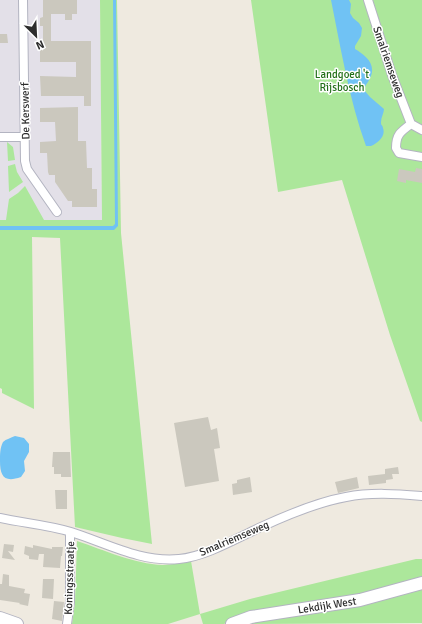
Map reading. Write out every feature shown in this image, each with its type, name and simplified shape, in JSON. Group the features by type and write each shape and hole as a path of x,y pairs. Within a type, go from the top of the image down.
{"street":[{"name":"De Kerswerf","path":"23,0 25,137 27,169 57,212"},
{"name":"Smalriemseweg","path":"368,0 392,75 411,124"},
{"path":"422,130 411,124 402,130 396,139 396,148 400,153 422,157"},
{"path":"0,137 25,137"},
{"name":"Smalriemseweg","path":"0,518 70,532 119,549 153,558 180,559 205,552 263,526 326,502 347,497 367,495 391,494 422,496"},
{"name":"Koningsstraatje","path":"67,624 70,602 70,532"},
{"name":"Lekdijk West","path":"232,624 251,617 360,600 422,582"},
{"path":"0,618 17,624"}],"shaded area":[{"path":"0,0 100,0 102,220 0,221"}],"green space":[{"path":"100,0 117,0 121,233 152,544 75,527 60,238 32,237 34,409 2,393 2,389 0,388 0,220 6,220 9,199 25,186 44,220 102,220"},
{"name":"Landgoed 't Rijsbosch","path":"251,0 422,0 422,422 420,421 390,335 342,180 278,192"},
{"path":"7,142 13,147 15,160 8,161"},
{"path":"15,164 17,172 23,182 9,192 8,166"},
{"path":"77,541 119,556 152,564 166,565 191,561 200,614 168,624 72,624 75,603"},
{"path":"416,559 422,559 422,580 361,595 237,618 224,624 203,624 200,614 250,599"},
{"path":"422,586 422,623 244,624"}],"water":[{"path":"113,0 116,0 118,226 114,230 0,230 0,226 113,226 115,224"},
{"path":"331,0 349,0 351,4 350,13 362,28 361,36 355,46 355,49 369,60 372,68 372,73 364,90 384,109 381,118 381,124 384,131 383,134 379,141 371,146 366,146 355,110"},
{"path":"15,436 24,438 29,444 29,452 24,461 25,471 21,477 7,479 1,471 0,451 3,442"}],"building":[{"path":"43,0 77,0 77,14 72,14 72,20 65,20 65,14 51,14 51,41 91,41 91,106 84,106 84,96 41,96 40,76 76,77 76,62 40,62 40,41 43,41 43,26 40,26 40,18 43,17"},
{"path":"0,34 7,34 8,43 0,43"},
{"path":"78,107 78,141 86,141 87,168 92,168 92,189 97,189 97,207 72,207 72,201 68,201 55,182 55,175 49,175 47,153 40,153 40,142 56,141 55,122 40,122 40,108"},
{"path":"416,168 422,169 422,183 406,180 406,183 397,181 399,169 415,172"},
{"path":"208,417 211,430 217,428 220,448 214,449 219,481 185,487 174,423"},
{"path":"53,452 70,452 71,477 61,477 61,474 54,474 54,467 52,467"},
{"path":"398,467 399,474 392,474 393,479 386,480 386,483 369,485 368,476 385,474 385,469"},
{"path":"250,477 252,492 233,495 232,484 237,483 237,480"},
{"path":"357,477 359,488 338,493 335,482"},
{"path":"55,490 67,490 67,509 56,509"},
{"path":"4,544 14,545 13,552 8,551 15,560 2,558"},
{"path":"33,545 52,549 52,547 63,547 60,568 43,567 44,554 39,554 38,560 29,559 29,556 24,554 25,546 33,548"},
{"path":"3,574 9,575 9,586 25,589 24,593 30,594 28,606 19,604 20,603 0,600 0,584 2,584"},
{"path":"43,579 54,579 53,599 42,598"},
{"path":"54,601 64,602 62,621 52,619"}]}
